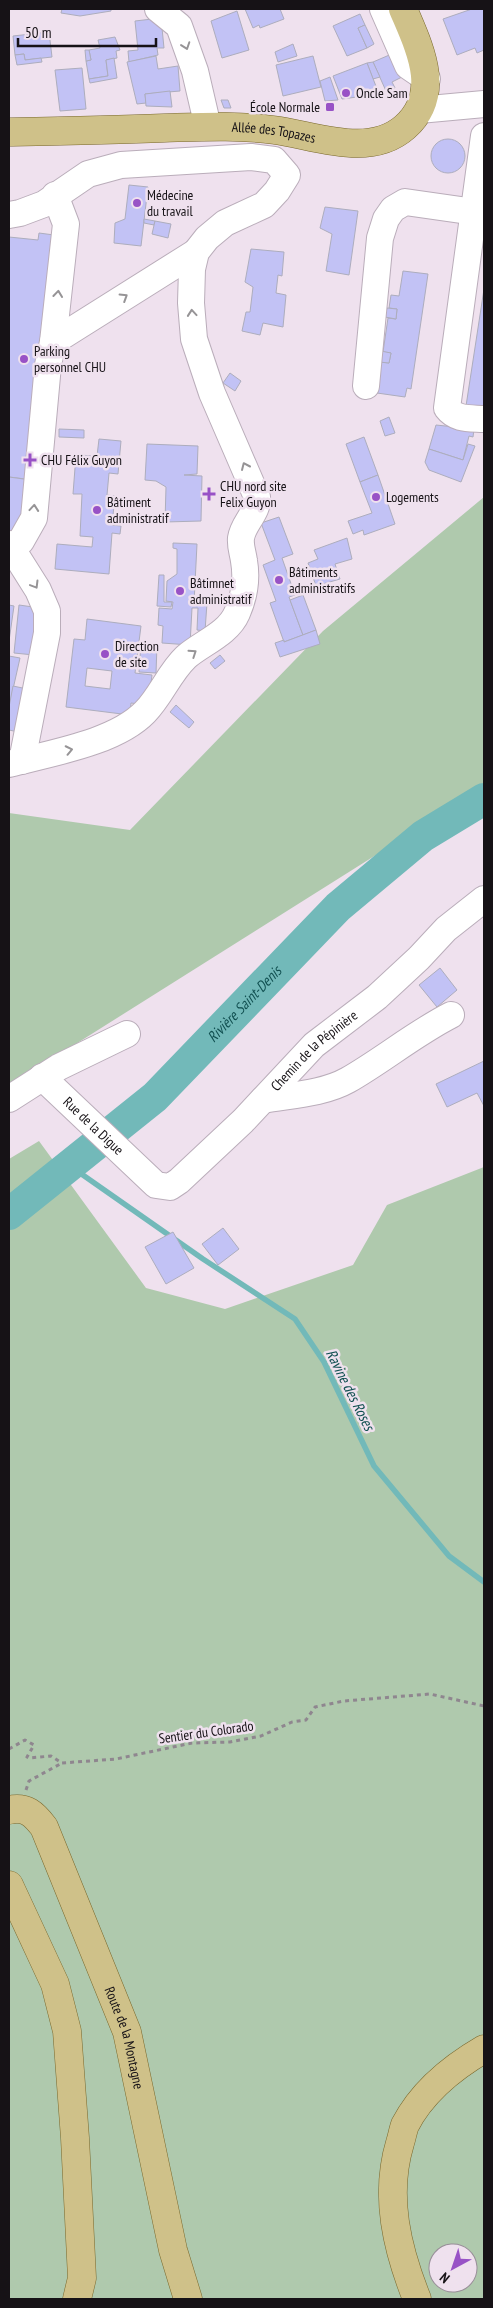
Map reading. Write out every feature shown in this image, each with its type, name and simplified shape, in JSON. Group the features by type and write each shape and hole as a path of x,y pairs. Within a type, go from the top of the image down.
{"main road":[{"name":"Allée des Topazes","path":"9,132 208,127 273,130 331,141 365,144 386,138 405,128 419,110 427,78 423,56 403,9"},
{"name":"Route de la Montagne","path":"15,1809 33,1813 44,1827 127,2032 172,2250 188,2299"},
{"path":"9,1885 55,1984 67,2031 82,2278 77,2299"},
{"path":"417,2299 405,2269 392,2212 394,2162 405,2125 430,2090 461,2062 484,2049"}],"street":[{"path":"158,9 179,26 194,71 208,127"},
{"path":"383,9 408,66 427,78"},
{"path":"419,110 482,104 484,135 447,408 452,415 458,417 484,420"},
{"path":"9,215 44,204 88,174 121,165 251,157 274,160 287,175 277,191 264,204 225,223 207,238 196,252 53,342"},
{"path":"56,195 66,224 53,342 48,365 34,518 21,541 10,547 38,590 46,611 47,633 15,762 76,749 128,725 146,712 174,670 187,656 214,639 236,615 244,589 244,562 241,540 243,528 257,506 257,497 212,394 194,339 191,303 192,269 196,252"},
{"path":"366,386 380,238 386,219 393,209 405,202 475,212"},
{"name":"Chemin de la Pépinière","path":"145,1175 156,1185 162,1187 170,1187 179,1181 262,1100 314,1045 377,997 419,958 446,928 484,899"},
{"path":"262,1100 331,1087 347,1080 426,1027 451,1015"},
{"path":"9,1099 127,1034"},
{"name":"Rue de la Digue","path":"46,1080 145,1175"}],"path":[{"name":"Sentier du Colorado","path":"9,1749 25,1740 34,1745 29,1758 51,1756 62,1763 116,1759 192,1743 230,1742 261,1736 292,1722 306,1720 315,1708 344,1701 430,1694 484,1706"},
{"path":"15,1809 29,1781 62,1763"}],"green space":[{"path":"484,497 484,787 9,1086 9,813 130,830 323,631"},
{"path":"39,1141 146,1288 225,1309 353,1265 387,1205 484,1167 484,2299 9,2299 9,1159"}],"building":[{"path":"62,9 111,9 111,11 80,16 61,13"},
{"path":"245,9 280,9 284,19 260,28 259,25 253,28"},
{"path":"472,9 484,9 484,50 477,53 475,48 457,55 443,19"},
{"path":"237,11 249,50 222,58 211,21"},
{"path":"360,14 365,25 358,28 367,48 347,56 333,26"},
{"path":"161,18 164,48 157,48 158,55 129,62 128,51 138,50 135,21"},
{"path":"365,25 374,44 367,48 358,28"},
{"path":"49,32 52,57 25,60 24,54 15,55 13,36"},
{"path":"115,37 120,50 116,51 117,58 106,60 108,76 89,79 86,61 91,60 89,50 100,48 98,40"},
{"path":"293,44 297,56 278,62 275,52"},
{"path":"85,50 89,50 91,60 86,61"},
{"path":"394,53 402,77 392,82 395,88 386,91 373,62"},
{"path":"24,54 25,60 41,58 42,62 17,65 15,55"},
{"path":"156,56 158,69 178,66 180,91 145,94 146,103 137,104 127,62"},
{"path":"313,56 321,87 283,96 276,65"},
{"path":"114,58 117,78 90,83 89,79 108,76 106,60"},
{"path":"373,62 380,77 373,79 367,63"},
{"path":"367,63 379,94 342,99 333,76"},
{"path":"82,68 86,109 60,111 55,70"},
{"path":"330,77 338,100 325,101 320,81"},
{"path":"170,91 172,107 146,106 145,94"},
{"path":"221,100 228,100 231,108 224,108"},
{"path":"448,139 460,144 465,156 460,168 448,173 436,168 431,156 436,144"},
{"name":"Médecine du travail","path":"129,185 148,187 141,246 114,243 115,223 125,219"},
{"path":"325,207 358,211 349,275 326,271 332,234 320,228"},
{"path":"144,219 155,221 154,225 144,223"},
{"path":"155,221 171,224 168,238 152,234"},
{"name":"Parking personnel CHU","path":"39,233 54,235 25,479 9,477 9,237 38,240"},
{"path":"251,249 284,252 282,276 278,275 276,293 286,295 283,327 263,323 260,335 242,331 246,312 250,312 253,287 245,282"},
{"path":"403,271 428,274 411,389 407,388 405,397 377,393 381,362 389,363 391,353 383,352 388,318 396,319 397,309 389,308 391,295 399,296"},
{"path":"484,289 484,408 466,406"},
{"path":"387,308 397,309 396,319 385,317"},
{"path":"381,351 391,353 389,363 379,362"},
{"path":"230,373 241,381 235,391 223,383"},
{"path":"389,417 395,433 385,436 380,421"},
{"path":"436,425 474,429 473,437 469,436 463,460 429,449"},
{"path":"59,429 84,430 84,438 59,437"},
{"path":"364,437 378,475 360,482 346,444"},
{"name":"Bâtiment administratif","path":"99,439 121,441 118,474 109,473 107,495 115,496 112,525 121,526 120,534 112,533 109,574 55,569 57,544 92,547 93,537 80,536 82,494 73,494 76,455 97,456"},
{"name":"Bâtiment administratif","path":"147,444 198,446 197,474 184,475 202,476 201,521 165,522 166,487 156,481 145,480"},
{"path":"468,444 475,446 461,482 429,470 425,462 429,449 463,460"},
{"name":"Logements","path":"378,475 395,524 364,535 363,530 353,534 348,521 372,513 360,482"},
{"path":"9,477 31,480 30,499 15,532 9,530"},
{"name":"Bâtiments administratifs","path":"279,517 293,554 282,558 295,595 289,597 303,635 284,642 270,603 276,601 263,565 275,560 261,523"},
{"path":"347,538 352,559 335,564 340,579 316,586 308,563 318,559 314,550"},
{"name":"Bâtimnet administratif","path":"173,543 197,544 194,603 207,603 205,631 197,630 198,608 192,608 190,645 162,643 163,626 158,625 159,608 172,609 173,602 166,601 167,581 177,574 177,549 173,548"},
{"path":"159,575 164,575 164,602 172,602 171,607 157,606"},
{"path":"303,595 316,630 303,635 290,600"},
{"path":"9,605 14,606 9,641"},
{"path":"19,605 40,608 34,655 14,653"},
{"name":"Direction de site","path":"87,619 141,626 135,673 152,675 150,691 139,704 131,703 130,715 66,707 74,639 85,640","holes":["87,668 112,671 110,689 85,686"]},
{"path":"316,630 320,644 280,657 275,643 284,640 284,642"},
{"path":"141,644 157,645 156,673 139,672"},
{"path":"220,655 225,661 215,669 210,663"},
{"path":"9,656 20,658 9,707"},
{"path":"13,686 32,690 23,733 9,730 9,707"},
{"path":"176,705 194,722 189,728 170,712"},
{"path":"440,968 457,990 437,1007 419,985"},
{"path":"484,1061 484,1106 477,1093 447,1107 436,1084"},
{"path":"223,1228 239,1249 218,1265 202,1244"},
{"path":"173,1232 194,1268 166,1284 145,1247"}],"waterway":[{"name":"Rivière Saint-Denis","path":"9,1214 155,1097 338,907 423,836 484,799"},
{"name":"Ravine des Roses","path":"70,1166 203,1259 295,1319 324,1362 374,1466 449,1556 484,1582"}],"place":[{"name":"Oncle Sam","path":"346,93"},
{"name":"École Normale","path":"330,107"},
{"name":"Médecine du travail","path":"137,203"},
{"name":"Parking personnel CHU","path":"24,359"},
{"name":"CHU Félix Guyon","path":"30,460"},
{"name":"CHU nord site Felix Guyon","path":"209,494"},
{"name":"Logements","path":"376,497"},
{"name":"Bâtiment administratif","path":"97,510"},
{"name":"Bâtiments administratifs","path":"279,580"},
{"name":"Bâtimnet administratif","path":"180,591"},
{"name":"Direction de site","path":"105,654"}]}
